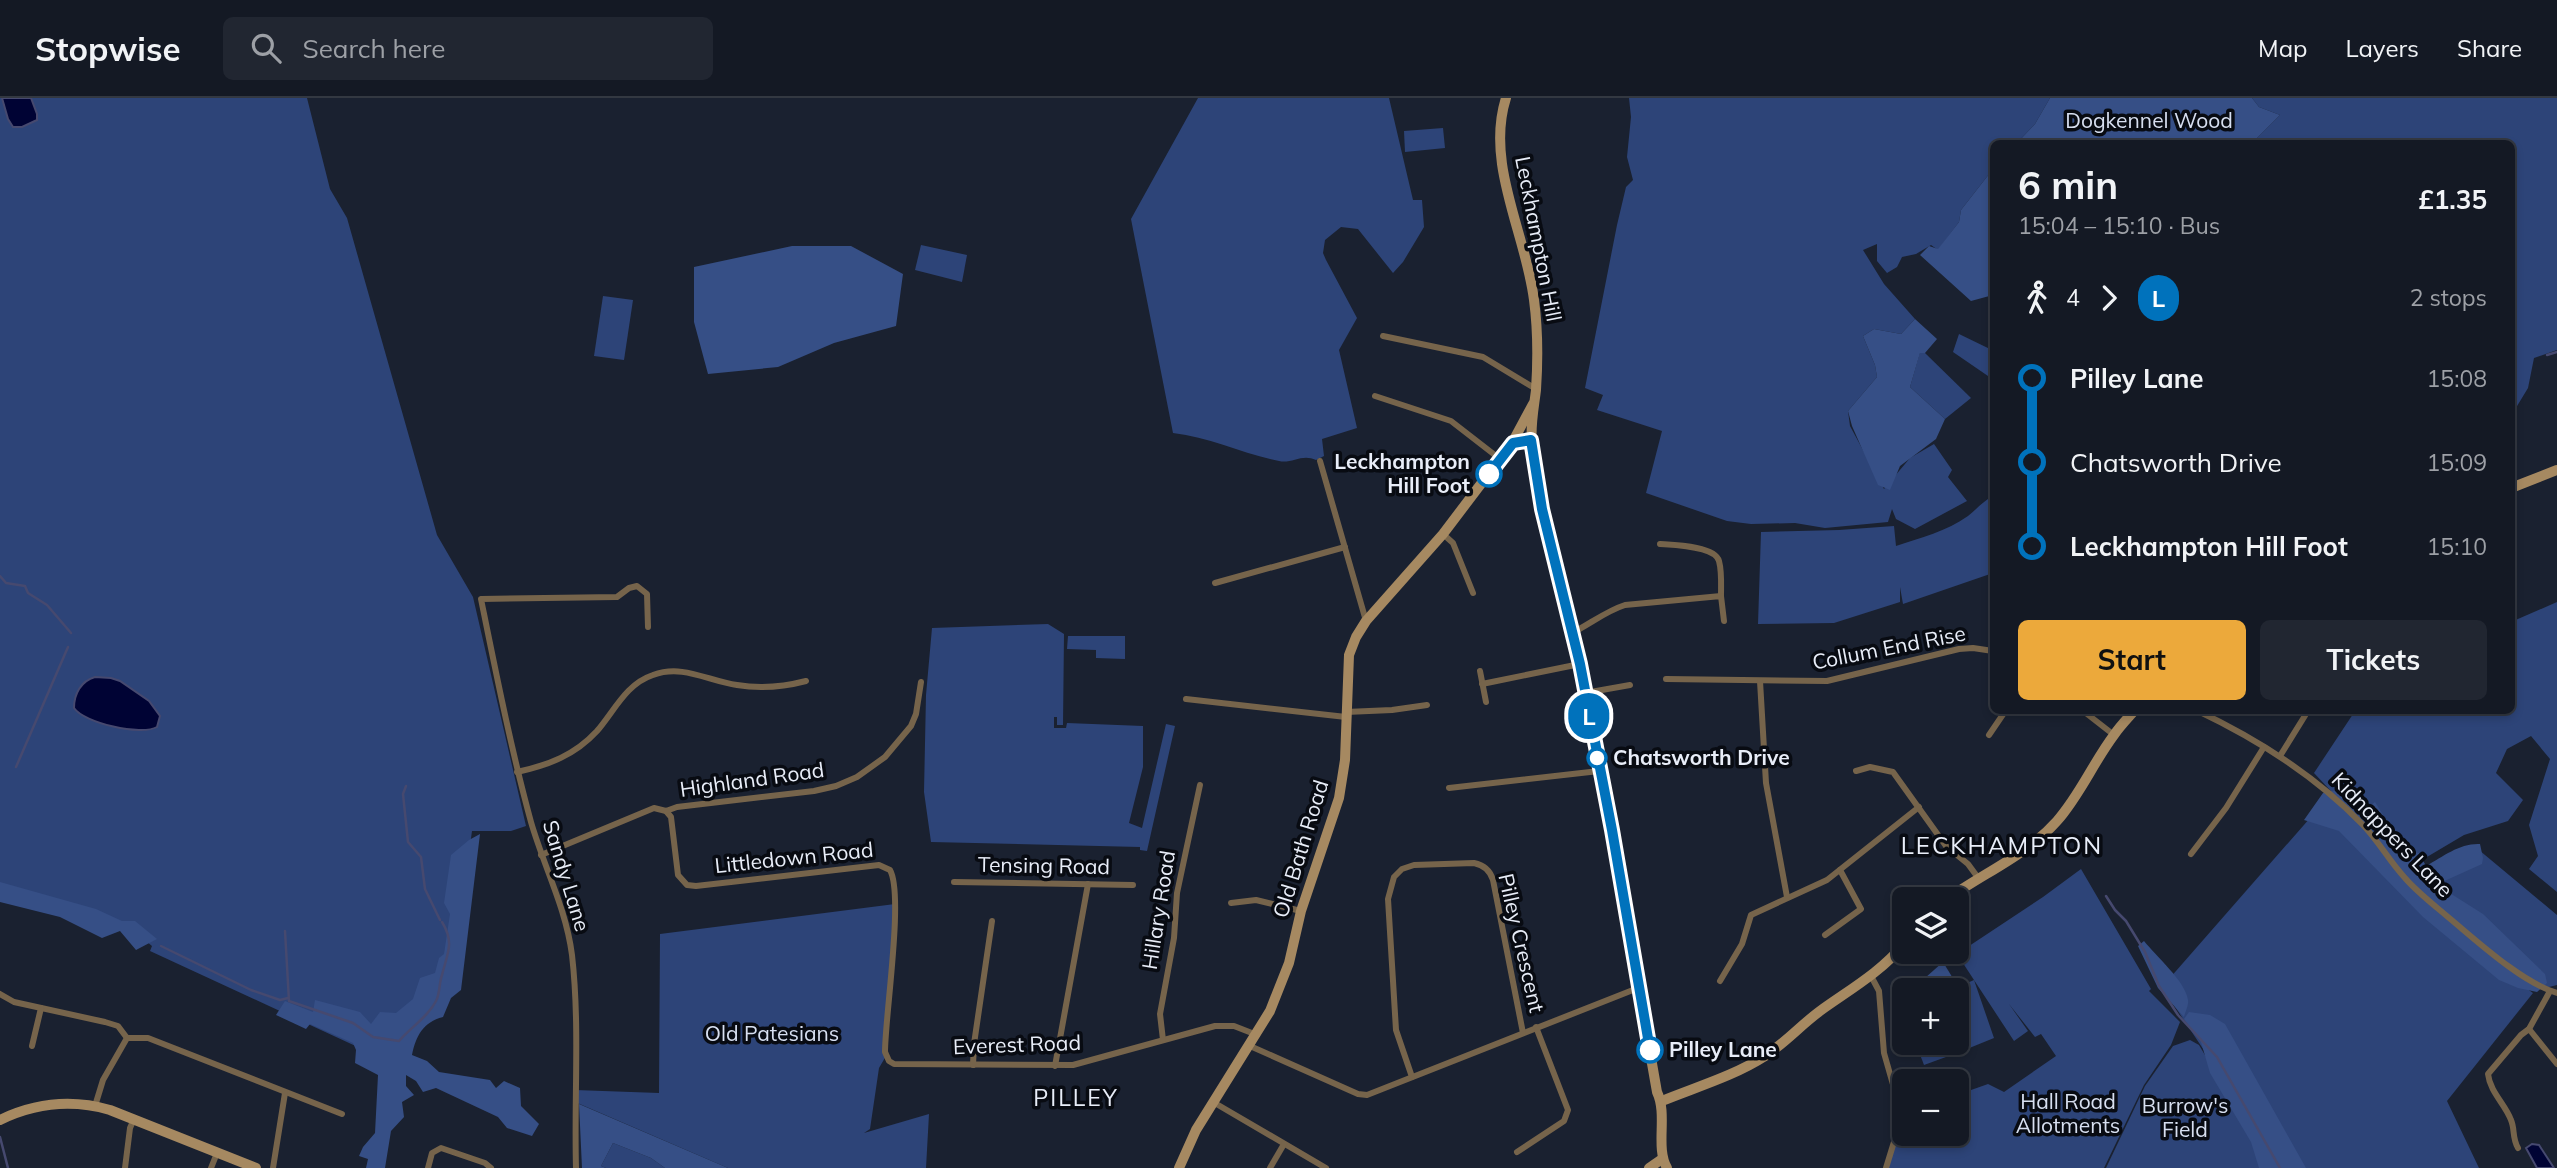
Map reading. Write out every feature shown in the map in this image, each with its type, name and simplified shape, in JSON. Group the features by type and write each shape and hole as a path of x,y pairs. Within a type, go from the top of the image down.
{"street":[{"name":"Leckhampton Hill","path":"1506,98 1500,142 1504,174 1534,297 1537,344 1531,440 1542,509 1580,664 1612,830 1638,988 1657,1092 1661,1101 1665,1164"},
{"path":"1383,336 1483,357 1536,389"},
{"path":"1375,397 1451,421 1500,459"},
{"name":"Old Bath Road","path":"1180,1168 1184,1153 1213,1102 1257,1035 1279,991 1289,962 1301,911 1339,798 1345,760 1349,655 1356,637 1366,621 1443,534 1513,443 1535,401"},
{"path":"1513,443 1531,440"},
{"path":"1320,461 1366,621"},
{"path":"2515,486 2557,470"},
{"path":"1443,534 1454,543 1473,593"},
{"path":"1660,544 1707,551 1719,560 1724,621"},
{"path":"1215,583 1345,547"},
{"name":"Sandy Lane","path":"576,1168 572,954 563,910 541,855 517,772 481,599 617,597 629,588 637,586 647,594 648,627"},
{"path":"1572,633 1625,605 1721,596"},
{"name":"Collum End Rise","path":"1666,679 1827,681 1959,649 1990,651"},
{"path":"1482,684 1580,664"},
{"path":"517,772 542,767 573,752 597,731 628,690 656,674 684,671 727,684 750,687 806,681"},
{"path":"1480,671 1486,702"},
{"path":"1760,681 1766,783 1787,897"},
{"name":"Highland Road","path":"541,855 654,808 666,811 677,807 814,791 857,777 884,757 911,726 916,714 921,682"},
{"path":"1585,693 1630,685"},
{"path":"1186,699 1346,714 1427,705"},
{"path":"1989,735 2003,714"},
{"path":"2087,714 2114,735"},
{"path":"1966,887 2024,850 2058,820 2114,735 2132,714"},
{"name":"Kidnappers Lane","path":"2205,714 2239,730 2325,789 2363,825 2404,877 2439,909 2489,951 2553,992"},
{"path":"2280,757 2306,714"},
{"path":"2191,854 2226,808 2264,747"},
{"path":"1856,771 1870,767 1893,772 1946,846 1968,864 1979,879"},
{"path":"1449,788 1599,771"},
{"name":"Hillary Road","path":"1163,1040 1160,1014 1174,938 1177,894 1200,785"},
{"path":"1720,981 1742,944 1751,915 1811,888 1840,870 1919,807"},
{"name":"Littledown Road","path":"666,811 671,817 678,875 687,885 879,865 890,870 894,882 895,904 886,1052 889,1061 897,1065"},
{"name":"Pilley Crescent","path":"1412,1077 1396,1030 1388,899 1394,877 1405,867 1474,863 1490,872 1523,1033"},
{"path":"1825,935 1861,909 1840,870"},
{"name":"Tensing Road","path":"954,882 1133,885"},
{"path":"1055,1066 1088,884"},
{"path":"1231,903 1256,900 1301,911"},
{"path":"973,1065 992,921"},
{"path":"1661,1101 1759,1060 1892,958"},
{"path":"1871,976 1880,991 1884,1054 1902,1116 1886,1168"},
{"path":"1250,1046 1358,1094 1372,1094 1638,988"},
{"path":"2518,1148 2513,1138 2512,1122 2490,1083 2488,1074 2529,1029 2553,992"},
{"path":"0,994 7,1000 118,1026 127,1038"},
{"path":"32,1046 41,1009"},
{"name":"Everest Road","path":"897,1065 1073,1065 1226,1025 1241,1027 1257,1035"},
{"path":"1517,1152 1564,1121 1568,1110 1536,1027"},
{"path":"2529,1029 2557,1064"},
{"path":"127,1038 148,1038 342,1114"},
{"path":"95,1106 103,1080 127,1038"},
{"path":"273,1168 285,1093"},
{"path":"1213,1102 1326,1168"},
{"path":"0,1119 45,1105 70,1103 95,1106 256,1168"},
{"path":"125,1168 130,1128 134,1119"},
{"path":"1270,1168 1284,1144"},
{"path":"428,1168 432,1153 442,1148 485,1163 491,1168"},
{"path":"211,1168 217,1153"},
{"path":"1649,1168 1665,1164"}],"green space":[{"path":"0,98 307,98 330,189 347,218 437,535 473,597 526,826 511,831 472,831 456,948 401,1067 150,951 152,946 122,928 81,914 0,895"},
{"path":"1198,98 1389,98 1413,200 1422,200 1424,227 1403,262 1393,273 1358,229 1341,227 1325,240 1323,253 1357,318 1339,350 1357,428 1322,439 1324,456 1316,460 1306,458 1279,461 1173,433 1131,219"},
{"path":"1629,98 2050,98 2035,124 2020,140 1990,140 1990,173 1961,210 1959,222 1938,250 1931,245 1916,254 1902,257 1897,267 1887,273 1877,261 1877,244 1863,250 1884,284 1915,319 1901,334 1874,329 1863,336 1877,377 1848,411 1850,426 1884,489 1910,458 1934,444 1952,470 1948,477 1967,501 1915,529 1896,519 1892,509 1888,522 1825,528 1795,523 1751,524 1727,521 1646,493 1662,431 1597,410 1603,395 1585,388 1617,225 1626,187 1633,180 1627,157 1631,117"},
{"name":"Dogkennel Wood","path":"2050,98 2252,98 2259,107 2280,115 2255,140 2020,140 2035,124"},
{"path":"2252,98 2557,98 2557,350 2534,358 2528,388 2515,409 2515,140 2255,140 2280,115 2259,107"},
{"path":"1443,128 1445,148 1405,152 1404,131"},
{"path":"1990,173 1990,296 1971,301 1920,255 1929,246 1938,249 1959,222 1961,210"},
{"path":"921,245 967,255 962,282 915,270"},
{"path":"792,246 851,246 903,274 896,326 834,343 778,367 708,374 694,322 694,267"},
{"path":"603,296 633,300 624,360 594,356"},
{"path":"1915,319 1937,339 1925,353 1920,353 1910,387 1945,419 1936,439 1900,466 1890,490 1878,485 1848,411 1877,377 1863,336 1874,329 1901,334"},
{"path":"1959,334 1990,349 1988,376 1953,352"},
{"path":"1920,352 1925,353 1971,398 1945,419 1910,387"},
{"path":"1990,498 1990,574 1903,604 1900,587 1900,602 1834,623 1758,624 1761,532 1894,526 1896,546 1951,526"},
{"path":"2557,602 2557,892 2529,869 2538,856 2529,825 2550,759 2531,736 2507,749 2496,773 2523,800 2508,821 2464,835 2405,870 2314,773 2353,714 2515,714 2515,620"},
{"path":"1048,624 1064,634 1063,725 1057,725 1057,717 1054,717 1054,728 1066,728 1067,723 1143,726 1143,767 1129,823 1142,828 1166,724 1175,726 1147,851 1140,850 1140,847 931,842 924,792 926,695 932,628"},
{"path":"1068,636 1125,636 1125,659 1096,658 1096,650 1067,649"},
{"path":"2338,790 2363,811 2375,802 2405,850 2419,853 2426,866 2459,848 2480,844 2482,864 2440,883 2445,890 2483,914 2545,974 2547,983 2537,992 2499,980 2423,917 2339,831 2304,820 2323,793"},
{"path":"2324,802 2404,888 2479,850 2557,915 2557,985 2537,990 2526,988 2533,993 2447,1101 2479,1168 2282,1168 2162,987"},
{"path":"480,834 461,990 451,998 443,1017 430,1022 421,1031 412,1055 427,1061 439,1072 490,1080 496,1088 504,1081 520,1088 521,1106 539,1124 532,1136 507,1128 498,1117 436,1088 423,1092 416,1081 406,1075 406,1086 414,1095 402,1102 404,1117 391,1131 385,1168 366,1168 368,1159 359,1156 375,1133 378,1075 355,1063 356,1050 353,1043 310,1024 306,1029 276,1015 285,1001 313,1012 315,1000 360,1012 371,1024 380,1012 396,1013 413,999 420,978 435,973 439,958 444,954 450,914 444,903 451,855"},
{"name":"Hall Road Allotments","path":"2081,869 2151,989 2149,991 2180,1022 2171,1045 2144,1085 2104,1168 1886,1168 1893,1146 1969,1146 1969,1091 1988,1084 2004,1092 2056,1056 2041,1034 2035,1037 2009,1004 2028,1031 2014,1041 1964,964 1969,964 1969,946"},
{"path":"0,882 96,909 122,921 135,921 157,939 136,950 120,931 102,938 60,917 0,902"},
{"name":"Old Patesians","path":"895,904 886,1056 879,1068 870,1129 864,1133 929,1114 926,1168 728,1168 575,1102 575,1090 659,1093 660,934"},
{"path":"2144,941 2182,985 2188,1002 2184,1017 2158,988 2138,946"},
{"path":"1944,964 1953,978 1925,978"},
{"path":"1974,980 1994,1038 1969,1048 1969,982"},
{"path":"2189,1012 2210,1015 2225,1024 2306,1168 2259,1168 2251,1142 2210,1073 2201,1042 2184,1019"},
{"name":"Burrow's Field","path":"2190,1040 2199,1045 2272,1168 2106,1168 2145,1086 2173,1046"},
{"path":"1920,1055 1945,1055 1946,1057 1924,1065"},
{"path":"579,1104 728,1168 665,1168 651,1158 613,1143 601,1166 606,1168 582,1168"},
{"path":"613,1143 651,1158 665,1168 601,1166"}],"shaded area":[{"path":"2,98 31,98 37,120 22,127 13,127"},
{"path":"95,677 120,681 149,701 160,716 157,727 126,729 100,723 80,713 74,708 77,693 82,685"},
{"path":"2532,1144 2539,1145 2554,1168 2537,1168 2526,1148"}],"waterway":[{"path":"2547,355 2557,352"},
{"path":"0,576 6,583 25,586 28,593 47,605 71,633"},
{"path":"16,767 68,647"},
{"path":"406,786 403,794 408,842 421,857 425,889 440,920"},
{"path":"2106,896 2126,921 2145,952 2159,986 2178,1015 2217,1057 2280,1168"},
{"path":"285,931 289,1001 353,1023 373,1037 399,1041 429,1012 437,998 449,948 448,936 442,922"},
{"path":"161,946 251,990 280,1000 288,998"},
{"path":"0,1137 8,1168"}],"bus line":[{"name":"L","path":"1489,474 1513,443 1531,440 1542,509 1580,664 1650,1050"}],"place":[{"name":"Leckhampton Hill Foot","path":"1489,474"},
{"name":"Chatsworth Drive","path":"1597,758"},
{"name":"Pilley Lane","path":"1650,1050"}],"district":[{"name":"LECKHAMPTON","path":"2002,846"},
{"name":"PILLEY","path":"1076,1098"}]}
